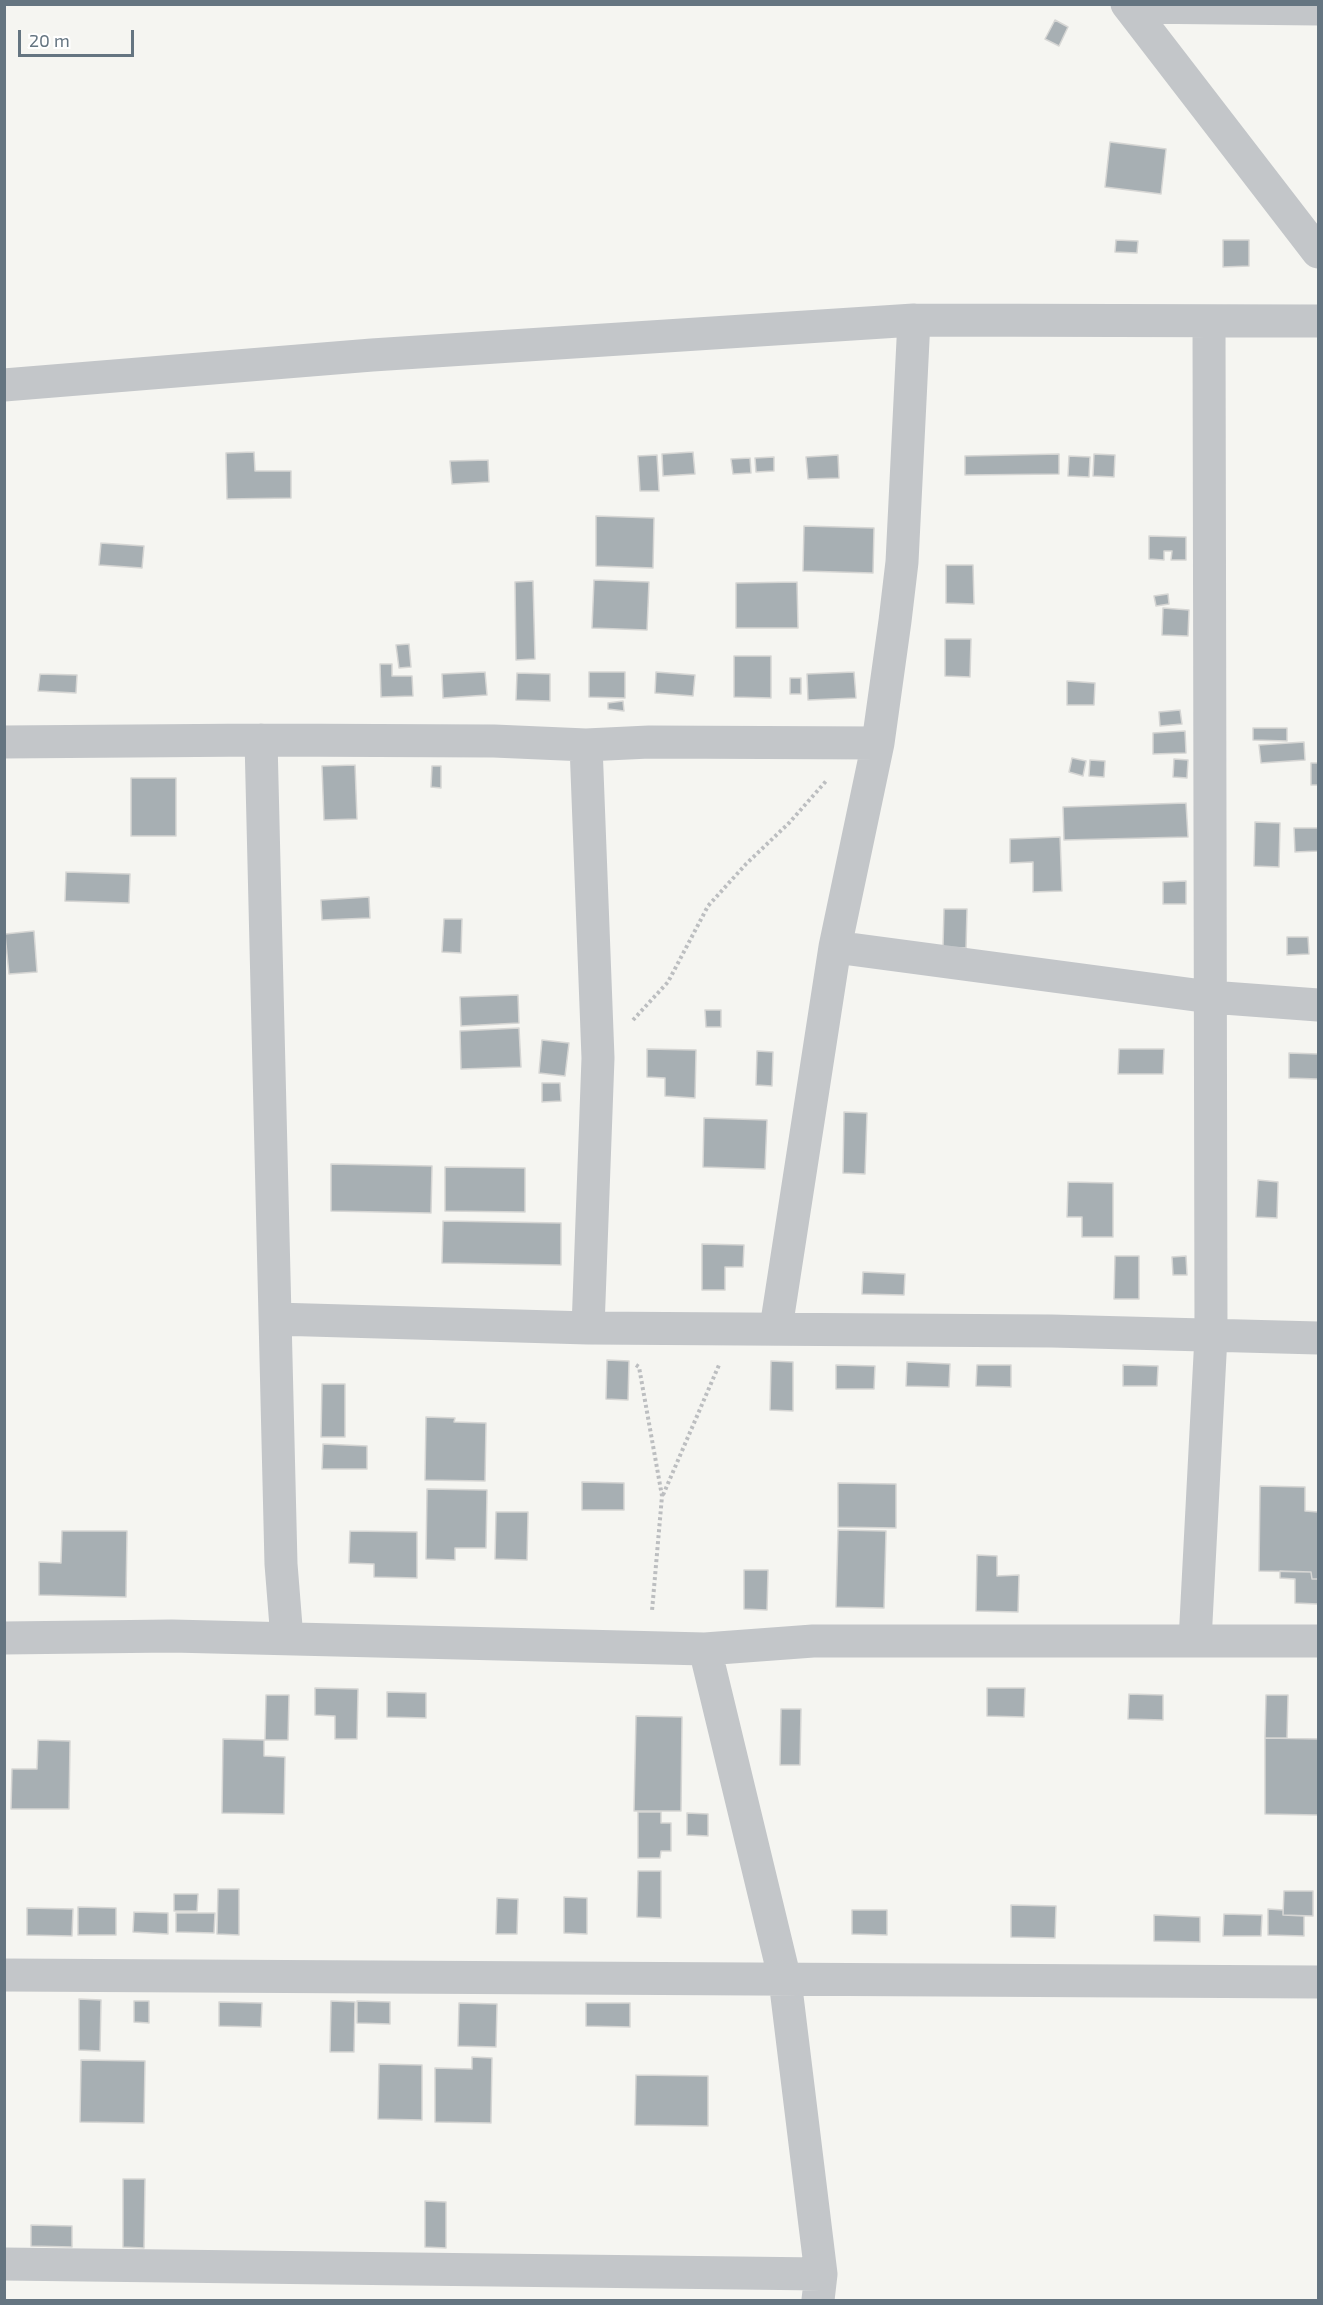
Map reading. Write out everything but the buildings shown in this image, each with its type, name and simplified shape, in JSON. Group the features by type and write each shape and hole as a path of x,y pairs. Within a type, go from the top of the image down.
{"street":[{"path":"1129,6 1318,9"},
{"path":"1129,6 1318,252"},
{"path":"764,1328 836,946 878,743 903,562 914,320"},
{"path":"4,385 372,355 914,320 1318,321"},
{"path":"1195,1641 1211,1336 1209,321"},
{"path":"261,740 281,1564 287,1639"},
{"path":"4,742 494,741 586,745 659,742 878,743"},
{"path":"586,745 598,1058 588,1328"},
{"path":"836,946 1210,997 1318,1005"},
{"path":"275,1318 588,1328 764,1328 1318,1338"},
{"path":"4,1638 172,1636 705,1649 813,1641 1318,1641"},
{"path":"4,2264 820,2287 785,1980 705,1649"},
{"path":"4,1975 1318,1982"}],"path":[{"path":"598,1058 668,982 708,906 746,864 789,824 828,778"},
{"path":"588,1328 639,1367 662,1496 649,1648"},
{"path":"662,1496 715,1369 764,1328"}]}
